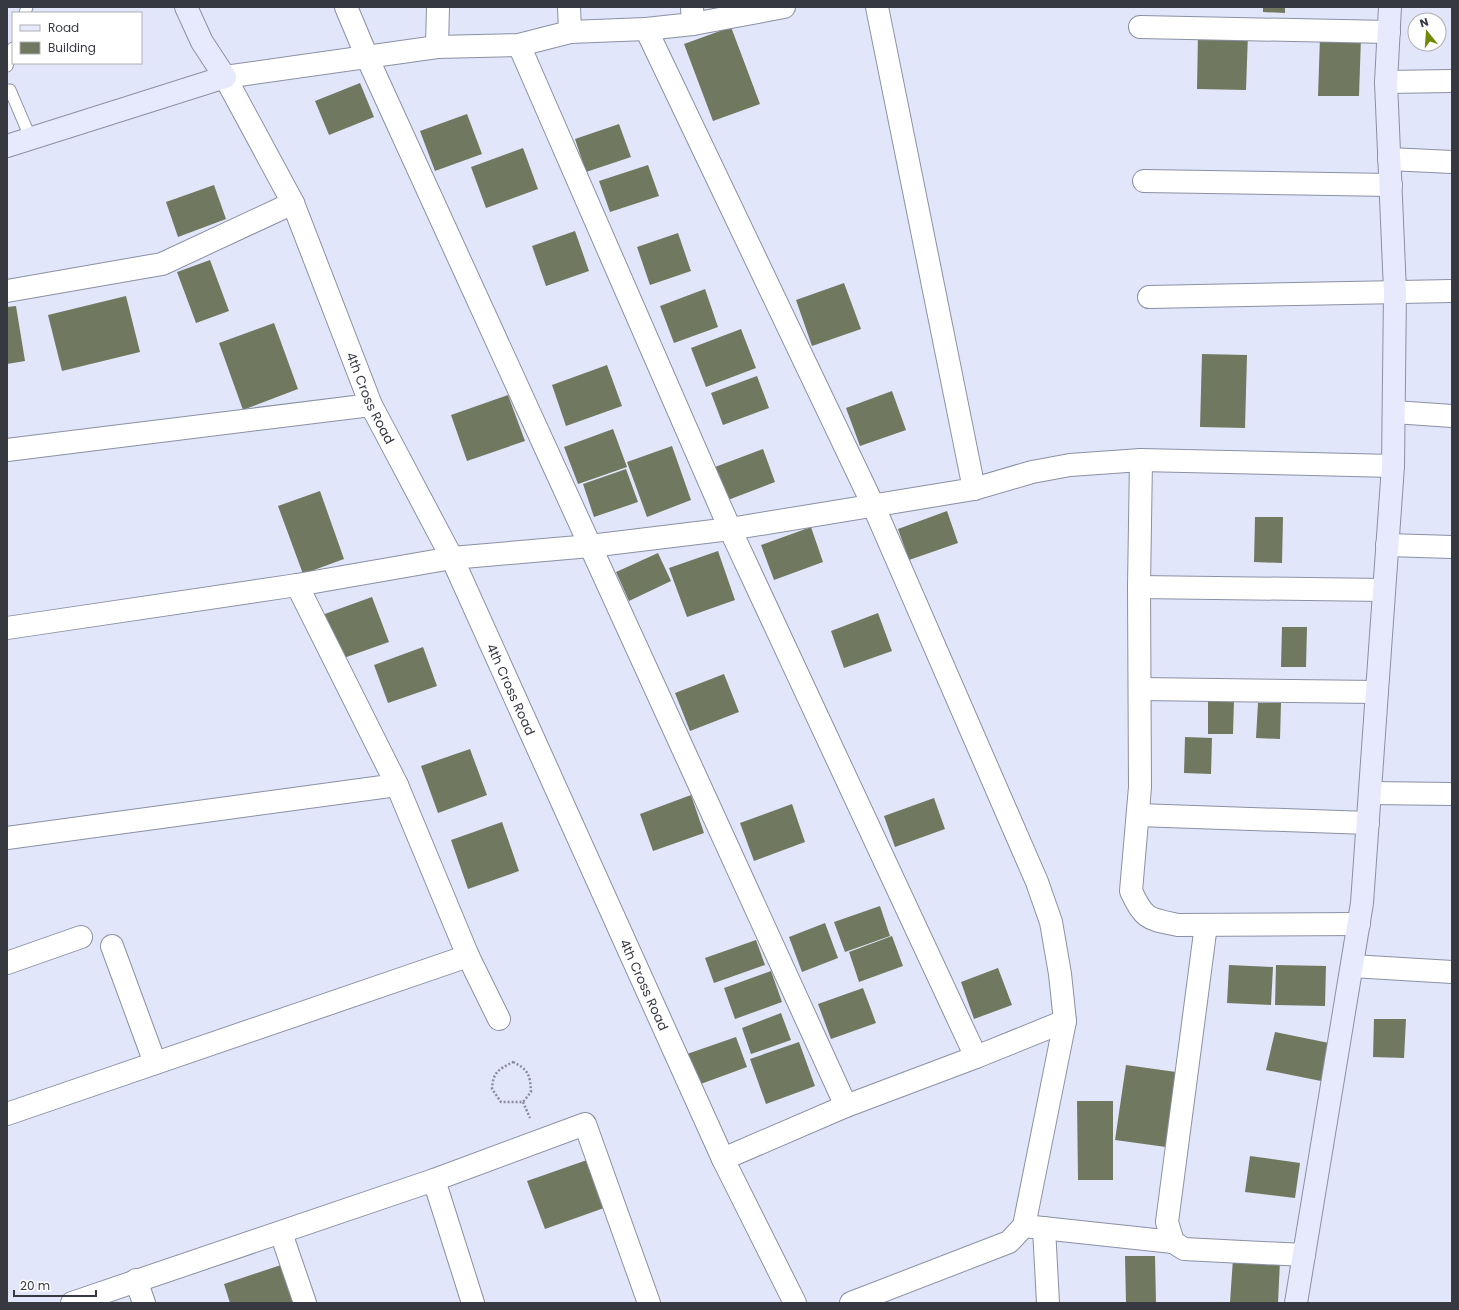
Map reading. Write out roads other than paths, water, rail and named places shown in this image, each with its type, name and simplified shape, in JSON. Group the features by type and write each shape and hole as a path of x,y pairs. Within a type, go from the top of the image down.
{"street":[{"path":"186,7 202,42 225,78"},
{"path":"346,7 367,57 846,1106"},
{"path":"437,47 438,7"},
{"path":"569,7 570,32"},
{"path":"7,146 225,78 437,47 519,45 570,32 646,29 693,16 784,7"},
{"path":"877,7 974,489"},
{"path":"1296,1303 1359,924 1368,823 1393,466 1395,291 1386,82 1390,7"},
{"path":"1140,27 1389,32"},
{"path":"646,29 874,507 1037,882 1051,922 1060,974 1064,1020 1034,1227 1048,1303"},
{"path":"519,45 730,529 976,1057"},
{"name":"4th Cross Road","path":"225,78 293,203 371,405 452,558 723,1158 795,1303"},
{"path":"1386,82 1452,81"},
{"path":"1389,159 1452,162"},
{"path":"1144,181 1391,185"},
{"path":"7,291 162,264 293,203"},
{"path":"1149,296 1452,291"},
{"path":"7,450 371,405"},
{"path":"1394,412 1452,416"},
{"path":"1141,460 1139,587 1141,689 1140,787 1131,891 1138,905 1151,920 1178,925 1359,924"},
{"path":"7,628 297,585 452,558 590,546 730,529 874,507 974,489 1032,472 1070,465 1141,460 1393,466"},
{"path":"1387,545 1452,547"},
{"path":"297,585 397,785 468,956 499,1019"},
{"path":"1139,587 1384,590"},
{"path":"1141,689 1377,692"},
{"path":"7,838 397,785"},
{"path":"1370,793 1452,794"},
{"path":"1138,815 1368,823"},
{"path":"1173,1242 1166,1222 1206,925"},
{"path":"7,963 81,937"},
{"path":"112,946 155,1063"},
{"path":"7,1114 468,956"},
{"path":"1352,966 1452,972"},
{"path":"723,1158 846,1106 976,1057 1064,1020"},
{"path":"72,1303 434,1180 585,1124 649,1303"},
{"path":"434,1180 473,1303"},
{"path":"851,1303 1009,1242 1034,1227 1173,1242 1184,1249 1304,1255"},
{"path":"281,1233 305,1303"},
{"path":"136,1280 144,1303"}],"lane":[{"path":"7,66 12,51"},
{"path":"7,90 10,90 31,139"}]}
